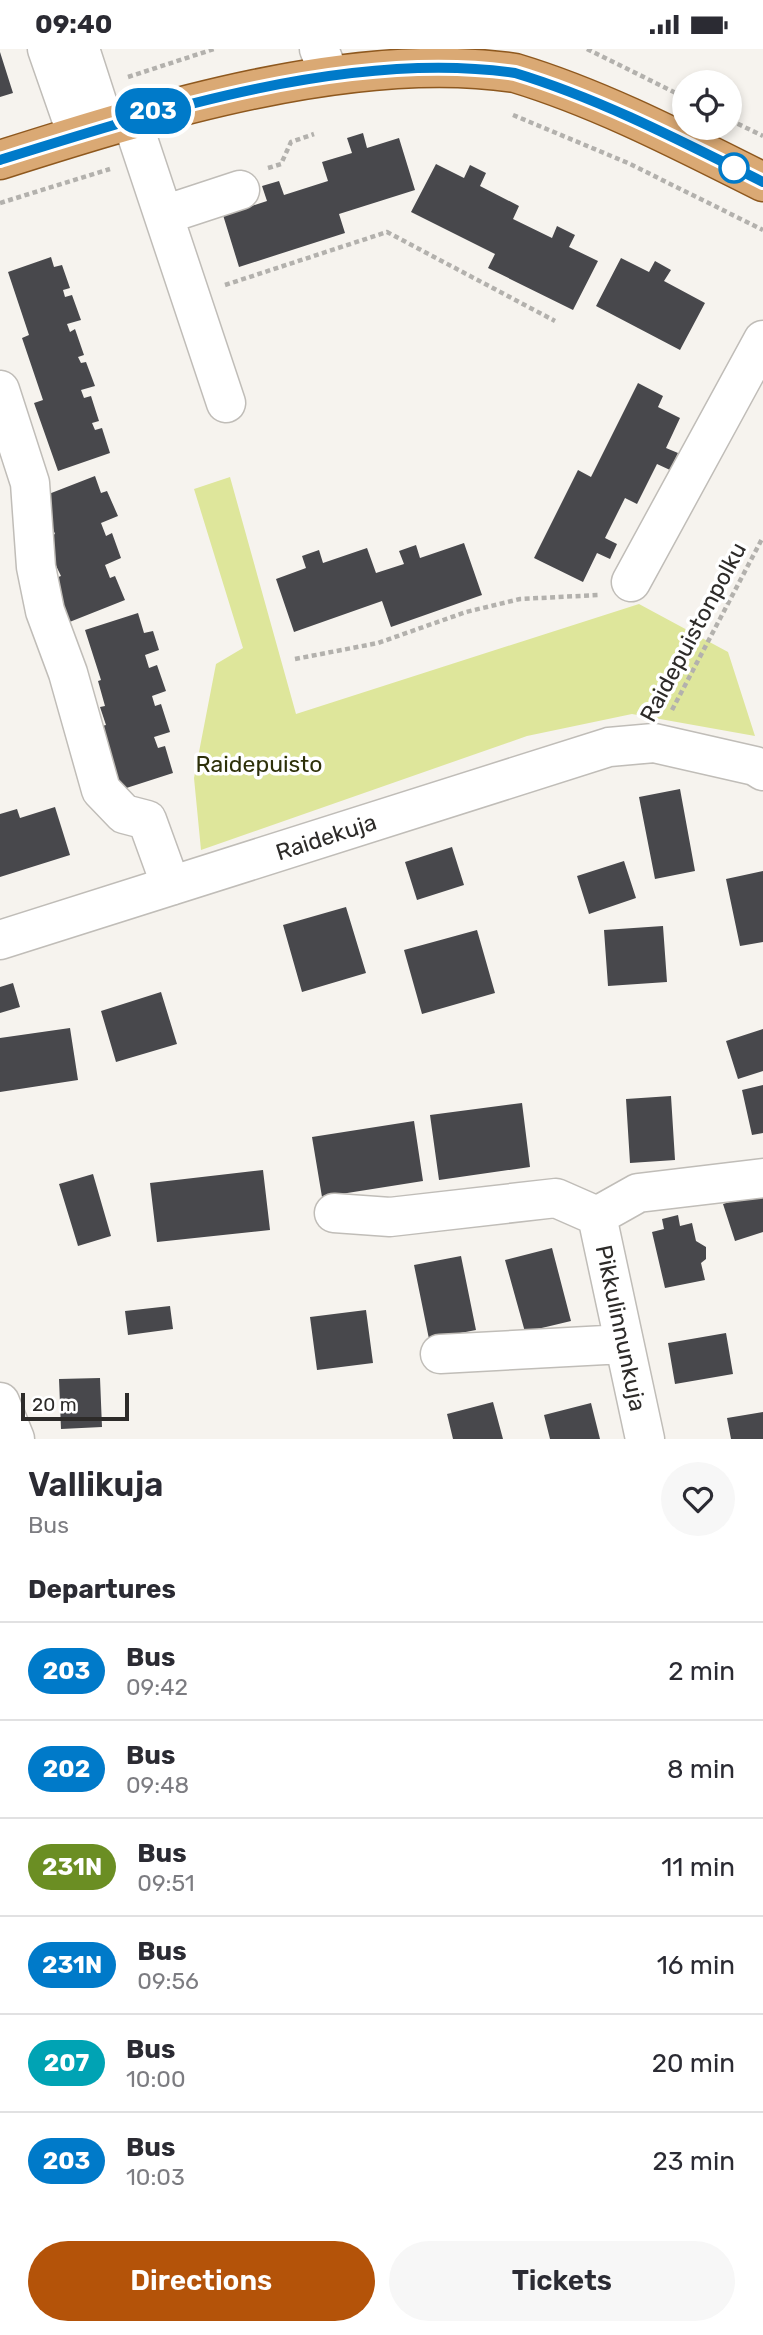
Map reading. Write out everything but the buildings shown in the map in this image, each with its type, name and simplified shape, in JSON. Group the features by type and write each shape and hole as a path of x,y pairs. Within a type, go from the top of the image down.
{"main road":[{"path":"0,160 289,70 322,57 393,59 443,54 513,72 576,95 763,182"}],"street":[{"path":"47,49 104,126 145,159 226,403"},
{"path":"80,49 104,126"},
{"path":"163,215 240,190"},
{"path":"631,582 763,340"},
{"path":"0,390 30,483 36,567 45,611 68,673 101,790 124,814 147,820 171,886"},
{"name":"Raidekuja","path":"0,940 609,747 654,743 755,766 763,771"},
{"path":"334,1213 390,1217 556,1198 597,1216 638,1193 763,1178"},
{"name":"Pikkulinnunkuja","path":"597,1216 645,1439"},
{"path":"440,1354 624,1344"},
{"path":"0,1402 15,1439"}],"path":[{"path":"587,49 672,91"},
{"path":"503,111 628,163 763,230"},
{"path":"742,126 763,136"},
{"path":"240,190 241,177 281,164 291,142 314,134"},
{"path":"0,203 145,159"},
{"path":"190,296 387,232 555,321"},
{"name":"Raidepuistonpolku","path":"654,743 763,537"},
{"path":"295,659 378,643 466,612 520,599 597,596 631,582"}],"green space":[{"name":"Raidepuisto","path":"230,477 296,714 639,604 728,652 755,736 632,714 527,736 201,850 194,778 216,664 243,648 194,489"}],"bus line":[{"name":"203","path":"0,160 289,70 341,62 442,59 513,72 576,95 763,182"}]}
